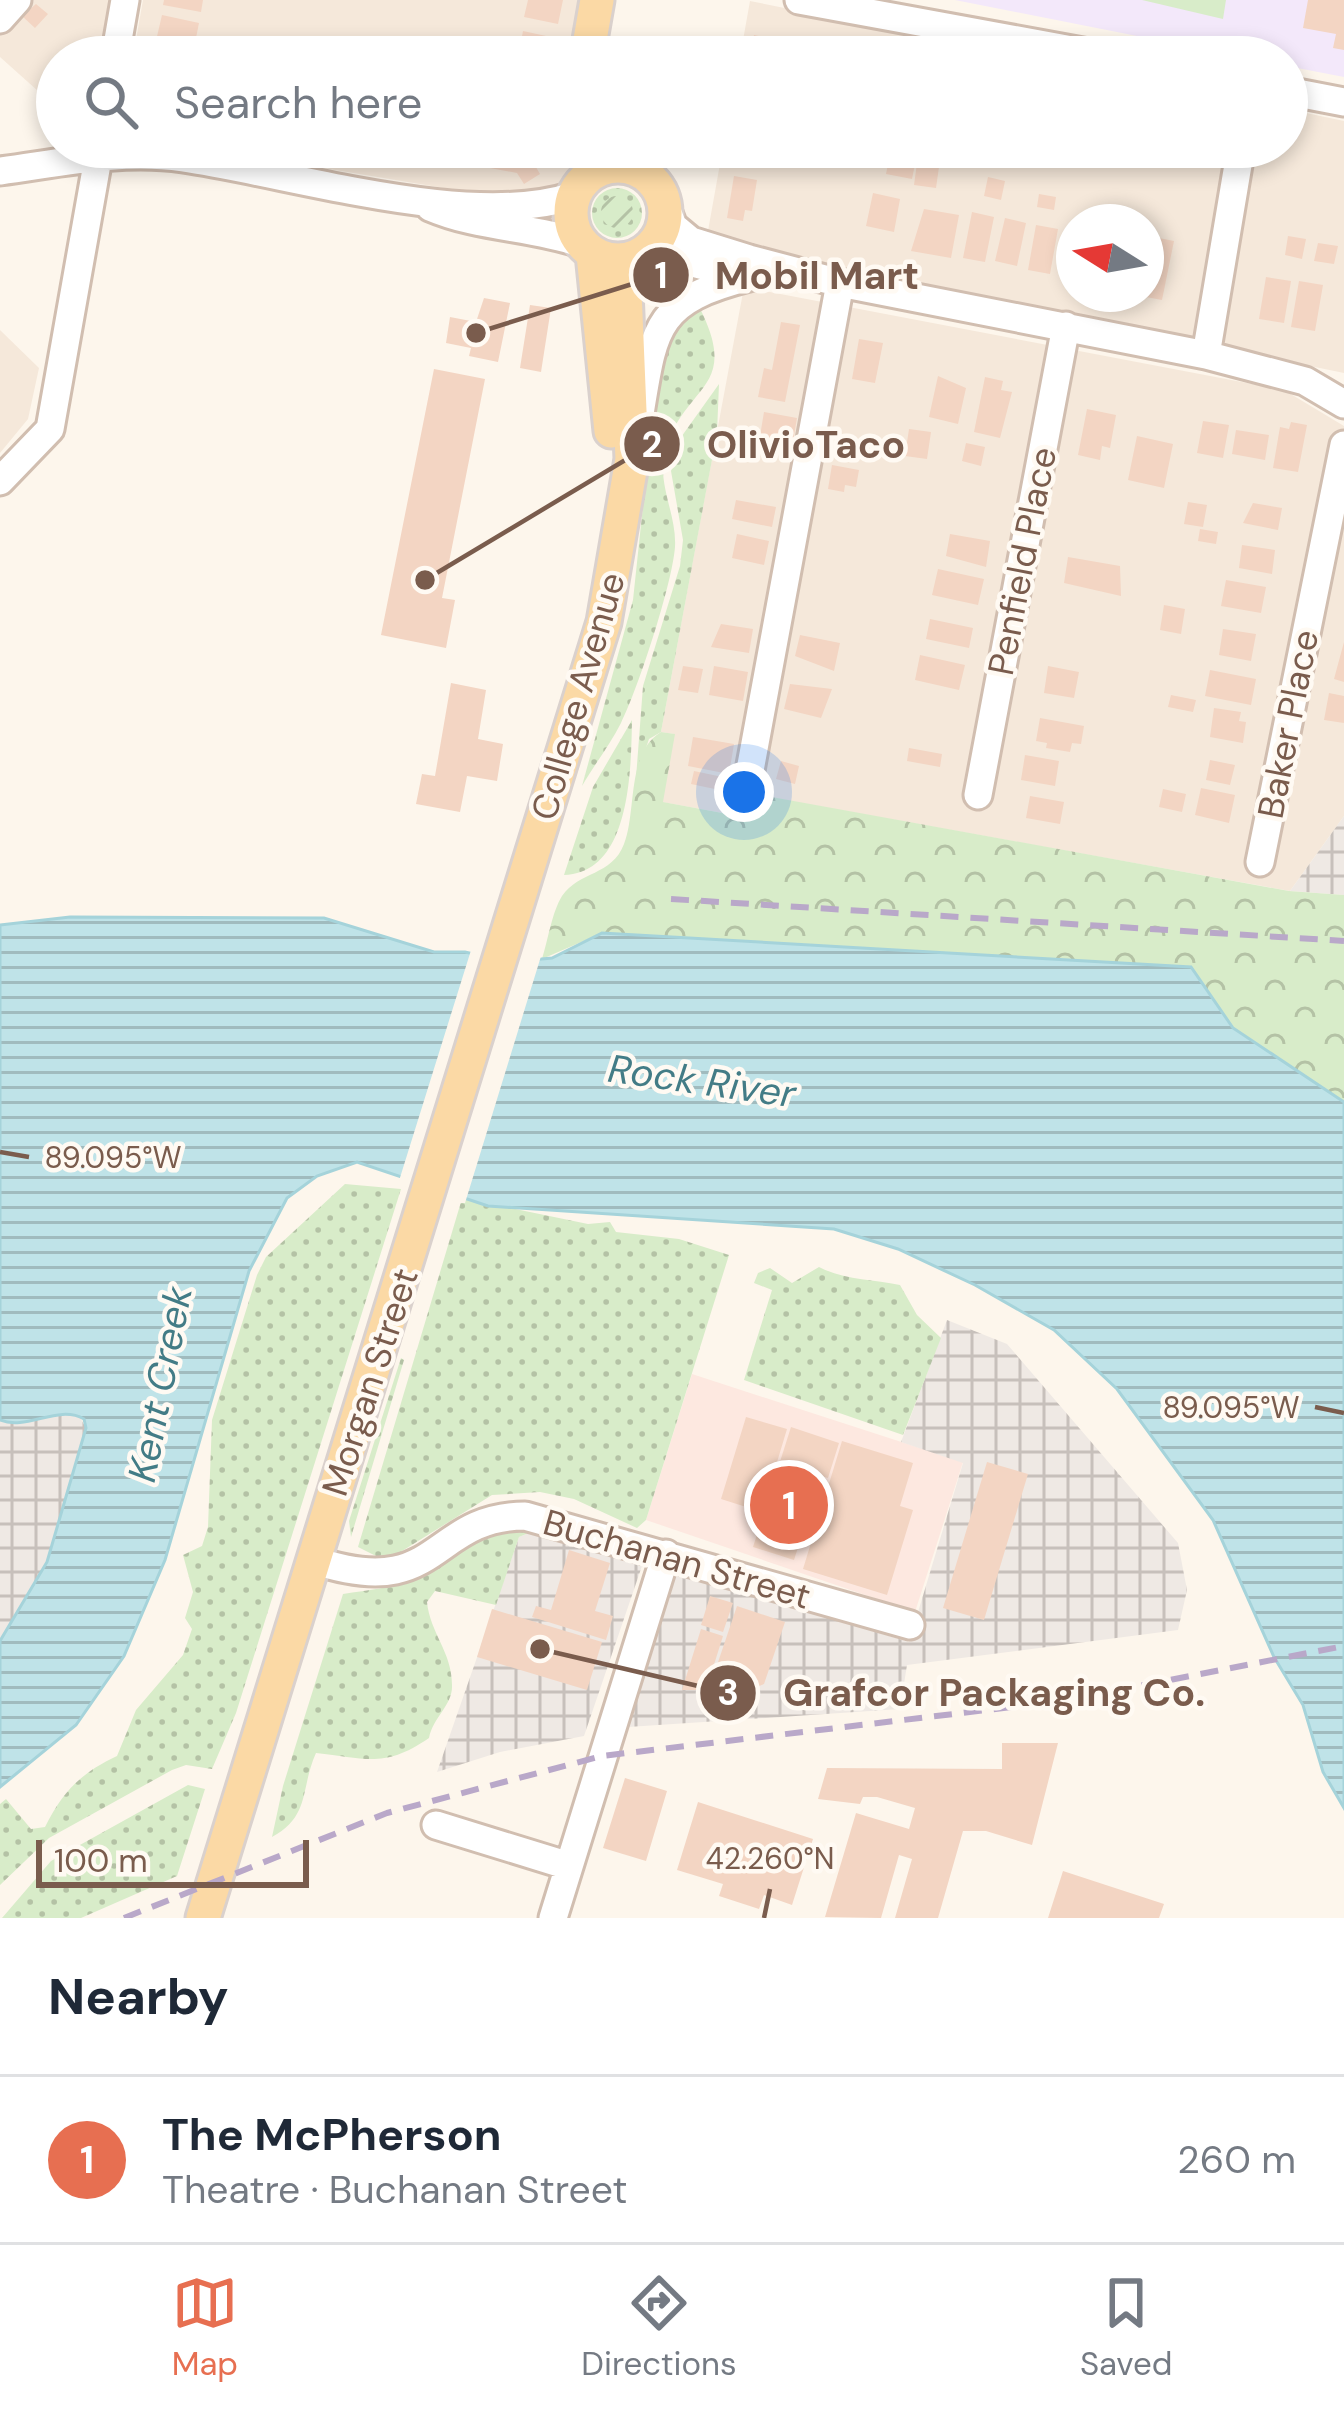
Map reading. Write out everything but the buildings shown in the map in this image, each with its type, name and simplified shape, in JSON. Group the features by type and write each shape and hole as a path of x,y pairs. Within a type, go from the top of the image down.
{"main road":[{"path":"592,36 600,0"},
{"path":"600,0 603,36"},
{"name":"College Avenue","path":"583,168 571,220 587,248 620,546"},
{"path":"577,189 605,168"},
{"path":"637,168 651,178 665,205"},
{"name":"College Avenue","path":"535,846 604,622 620,546 632,459 625,290 640,254 662,231 665,205"},
{"path":"587,248 640,254"},
{"name":"Morgan Street","path":"203,1918 535,846"}],"street":[{"path":"0,19 17,0"},
{"path":"119,36 125,0"},
{"path":"799,0 995,36"},
{"path":"1308,95 1344,102"},
{"path":"0,171 36,164"},
{"path":"0,482 50,429 96,168"},
{"path":"236,168 415,200 536,208 577,189"},
{"path":"1205,355 1237,168"},
{"path":"415,200 463,221 541,229 587,248"},
{"path":"665,205 673,226 691,241 840,283 1205,355 1305,381 1342,402"},
{"path":"640,254 749,278 840,283"},
{"path":"632,459 660,326 697,290 749,278"},
{"path":"746,792 840,283"},
{"name":"Penfield Place","path":"978,795 1066,326"},
{"name":"Baker Place","path":"1260,862 1344,445"},
{"name":"Buchanan Street","path":"313,1560 376,1575 398,1572 468,1530 506,1516 551,1520 910,1625"},
{"path":"553,1918 666,1554"},
{"path":"436,1825 569,1866"}],"shaded area":[{"path":"30,0 113,0 107,36 36,36 36,89 0,57 0,35"},
{"path":"143,0 585,0 582,36 137,36"},
{"path":"955,0 1344,0 1344,77 1308,70 1308,36 1137,36"},
{"path":"750,1 924,36 744,36"},
{"path":"1308,113 1344,121 1344,373 706,242 719,168 1308,168"},
{"path":"323,168 578,168 575,177 545,197 474,193"},
{"path":"744,287 1284,390 1344,426 1344,816 1290,891 762,796 756,819 662,802 674,734 661,732"},
{"path":"0,330 39,368 28,419 0,453"},
{"path":"1344,816 1344,895 1290,891"},
{"path":"947,1320 1007,1344 1178,1543 1187,1590 1178,1630 907,1665 900,1709 628,1727 675,1572 909,1642 963,1463 901,1442"},
{"path":"692,1374 963,1462 915,1612 646,1520"},
{"path":"78,1414 86,1428 47,1562 0,1641 0,1420"},
{"path":"531,1532 574,1537 643,1563 584,1736 500,1752 437,1772 519,1537"}],"green space":[{"path":"1142,0 1226,0 1223,19"},
{"path":"617,188 635,195 642,213 635,231 617,238 599,231 592,213 599,195"},
{"path":"617,196 628,201 633,212 628,223 617,228 606,223 601,212 606,201"},
{"path":"695,299 709,328 713,368 676,425 663,460 675,547 668,586 628,707 582,786 633,600 660,346"},
{"path":"719,384 717,433 661,732 649,739 636,778 643,686 680,566 683,540 671,471 679,440"},
{"path":"632,720 628,790 615,838 603,857 586,870 564,875 593,787"},
{"path":"661,732 675,734 663,802 755,819 761,795 1289,891 1344,895 1344,1102 1233,1028 1191,967 602,933 542,959 562,896 619,854 628,831 637,768 650,741"},
{"path":"345,1184 401,1189 236,1713 212,1769 186,1765 172,1770 49,1838 0,1885 0,1804 6,1799 31,1829 45,1827 74,1784 117,1756 136,1710 183,1655 192,1629 185,1618 193,1592 183,1555 202,1546 208,1527 212,1420 257,1275 266,1257"},
{"path":"467,1199 588,1224 610,1222 616,1232 679,1239 729,1255 646,1520 637,1528 574,1499 540,1492 492,1495 386,1561 358,1547 461,1202"},
{"path":"819,1267 900,1285 917,1315 941,1338 903,1435 744,1380 772,1290 754,1283 758,1273 770,1268 792,1283"},
{"path":"401,1358 404,1360 351,1537 349,1521"},
{"path":"521,1526 555,1535 531,1532 519,1537 496,1605 435,1591 427,1602 449,1662 452,1685 429,1738 387,1758 316,1753 299,1810 272,1837 283,1786 343,1594 409,1581 480,1540"},
{"path":"188,1785 205,1789 177,1876 81,1918 2,1918 51,1861"}],"water":[{"path":"70,917 324,918 434,952 465,952 510,962 552,958 602,933 1191,967 1233,1028 1344,1102 1344,1808 1323,1772 1303,1705 1274,1657 1213,1520 1117,1389 1054,1330 898,1249 834,1229 488,1206 357,1162 317,1176 287,1198 249,1271 165,1560 124,1656 76,1725 0,1787 0,1641 47,1562 86,1428 84,1419 64,1414 21,1422 0,1420 0,925"}],"pier":[{"path":"472,947 510,956 542,953 465,1203 460,1203 398,1184"}],"railway":[{"path":"671,899 1344,941"},
{"path":"124,1918 387,1813 602,1756 1062,1701 1344,1646"}],"place":[{"name":"Mobil Mart","path":"476,333"},
{"name":"OlivioTaco","path":"425,580"},
{"name":"The McPherson","path":"789,1505"},
{"name":"Grafcor Packaging Co.","path":"540,1649"}],"water label":[{"name":"Rock River","path":"702,1081"},
{"name":"Kent Creek","path":"160,1384"}]}
